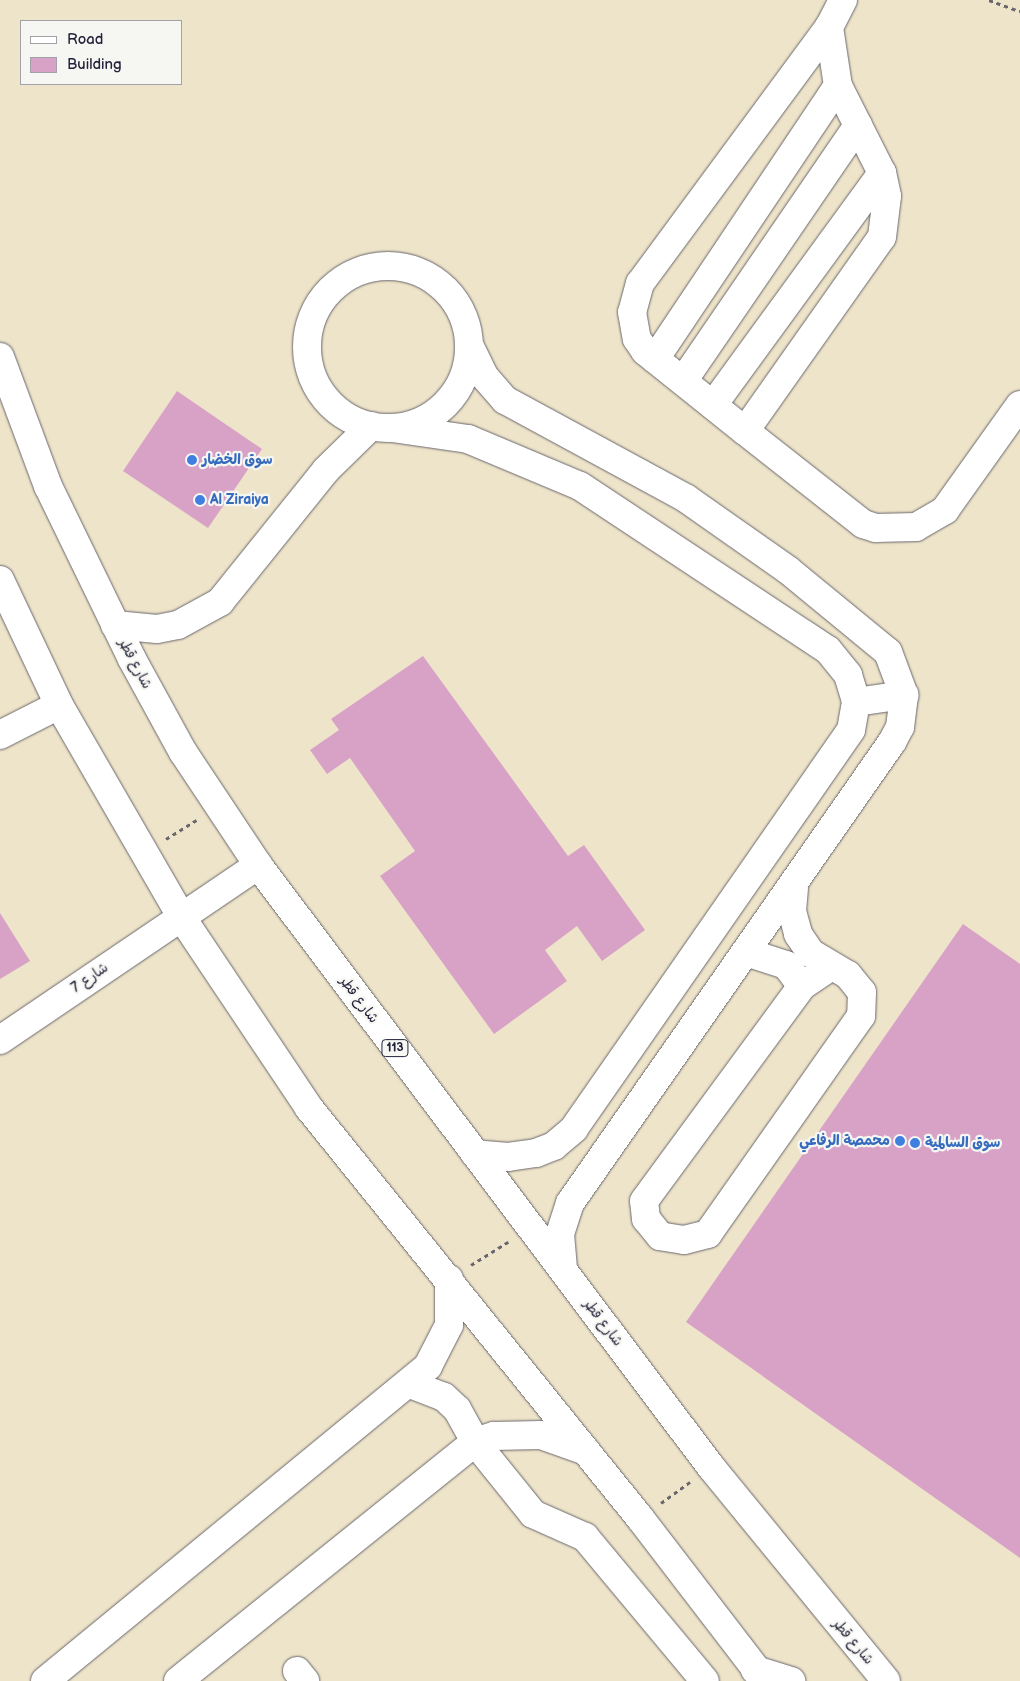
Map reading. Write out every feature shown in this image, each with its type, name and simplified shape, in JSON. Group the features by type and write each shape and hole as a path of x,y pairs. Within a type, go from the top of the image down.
{"main road":[{"path":"843,0 828,27 640,283 634,297 633,326 645,351 863,524 903,530 945,510 1020,406"},
{"path":"745,431 882,238 887,196 882,173 838,86 828,27"},
{"path":"655,359 838,86"},
{"path":"683,381 858,125"},
{"path":"713,405 882,173"},
{"path":"475,1154 508,1157 536,1153 554,1146 574,1129 851,730 856,702 848,675 828,650 580,486 468,439 382,427 347,417 328,402 311,375 306,344 313,314 331,288 358,271 389,265 420,272 446,289 463,316 470,346 484,376 505,400 687,499 788,570 888,652 904,695 900,727 892,742 794,888 746,952 570,1203 560,1234 563,1270"},
{"path":"115,625 157,629 207,612 220,602 326,470 382,427 422,420 447,403 464,377 470,346"},
{"name":"شارع قطر","path":"0,357 48,486 115,625 184,752 258,865 711,1467 886,1681"},
{"path":"326,470 334,436 328,402"},
{"path":"0,580 59,705 180,915 309,1108 449,1279 640,1518 760,1676 791,1681"},
{"path":"856,702 904,695"},
{"path":"0,735 59,705"},
{"name":"شارع 7","path":"0,1040 180,915 258,865"},
{"path":"794,888 792,911 798,934 811,953 830,967 848,975 862,992 861,1016 708,1234 684,1240 660,1236 646,1219 644,1201 802,986 830,967"},
{"path":"746,952 786,965 802,986"},
{"path":"44,1681 410,1384 444,1340 451,1310 449,1279"},
{"path":"410,1384 444,1397 457,1409 475,1442 533,1514 585,1537 705,1681"},
{"path":"178,1681 475,1442 494,1436 541,1435 586,1451"}],"path":[{"path":"990,0 1020,11"},
{"path":"144,853 220,806"},
{"path":"449,1279 531,1227"},
{"path":"640,1518 711,1467"}],"building":[{"name":"سوق الخضار","path":"177,391 262,449 208,528 123,471"},
{"path":"423,656 568,856 584,845 645,930 602,961 577,926 545,950 567,981 494,1034 380,876 415,851 350,758 327,774 310,750 339,730 331,719"},
{"path":"0,913 30,961 0,979"},
{"name":"سوق السالمية","path":"963,924 1020,964 1020,1558 686,1322"}],"place":[{"name":"سوق الخضار","path":"192,460"},
{"name":"Al Ziraiya","path":"200,500"},
{"name":"محمصة الرفاعي","path":"900,1141"},
{"name":"سوق السالمية","path":"915,1143"}]}
